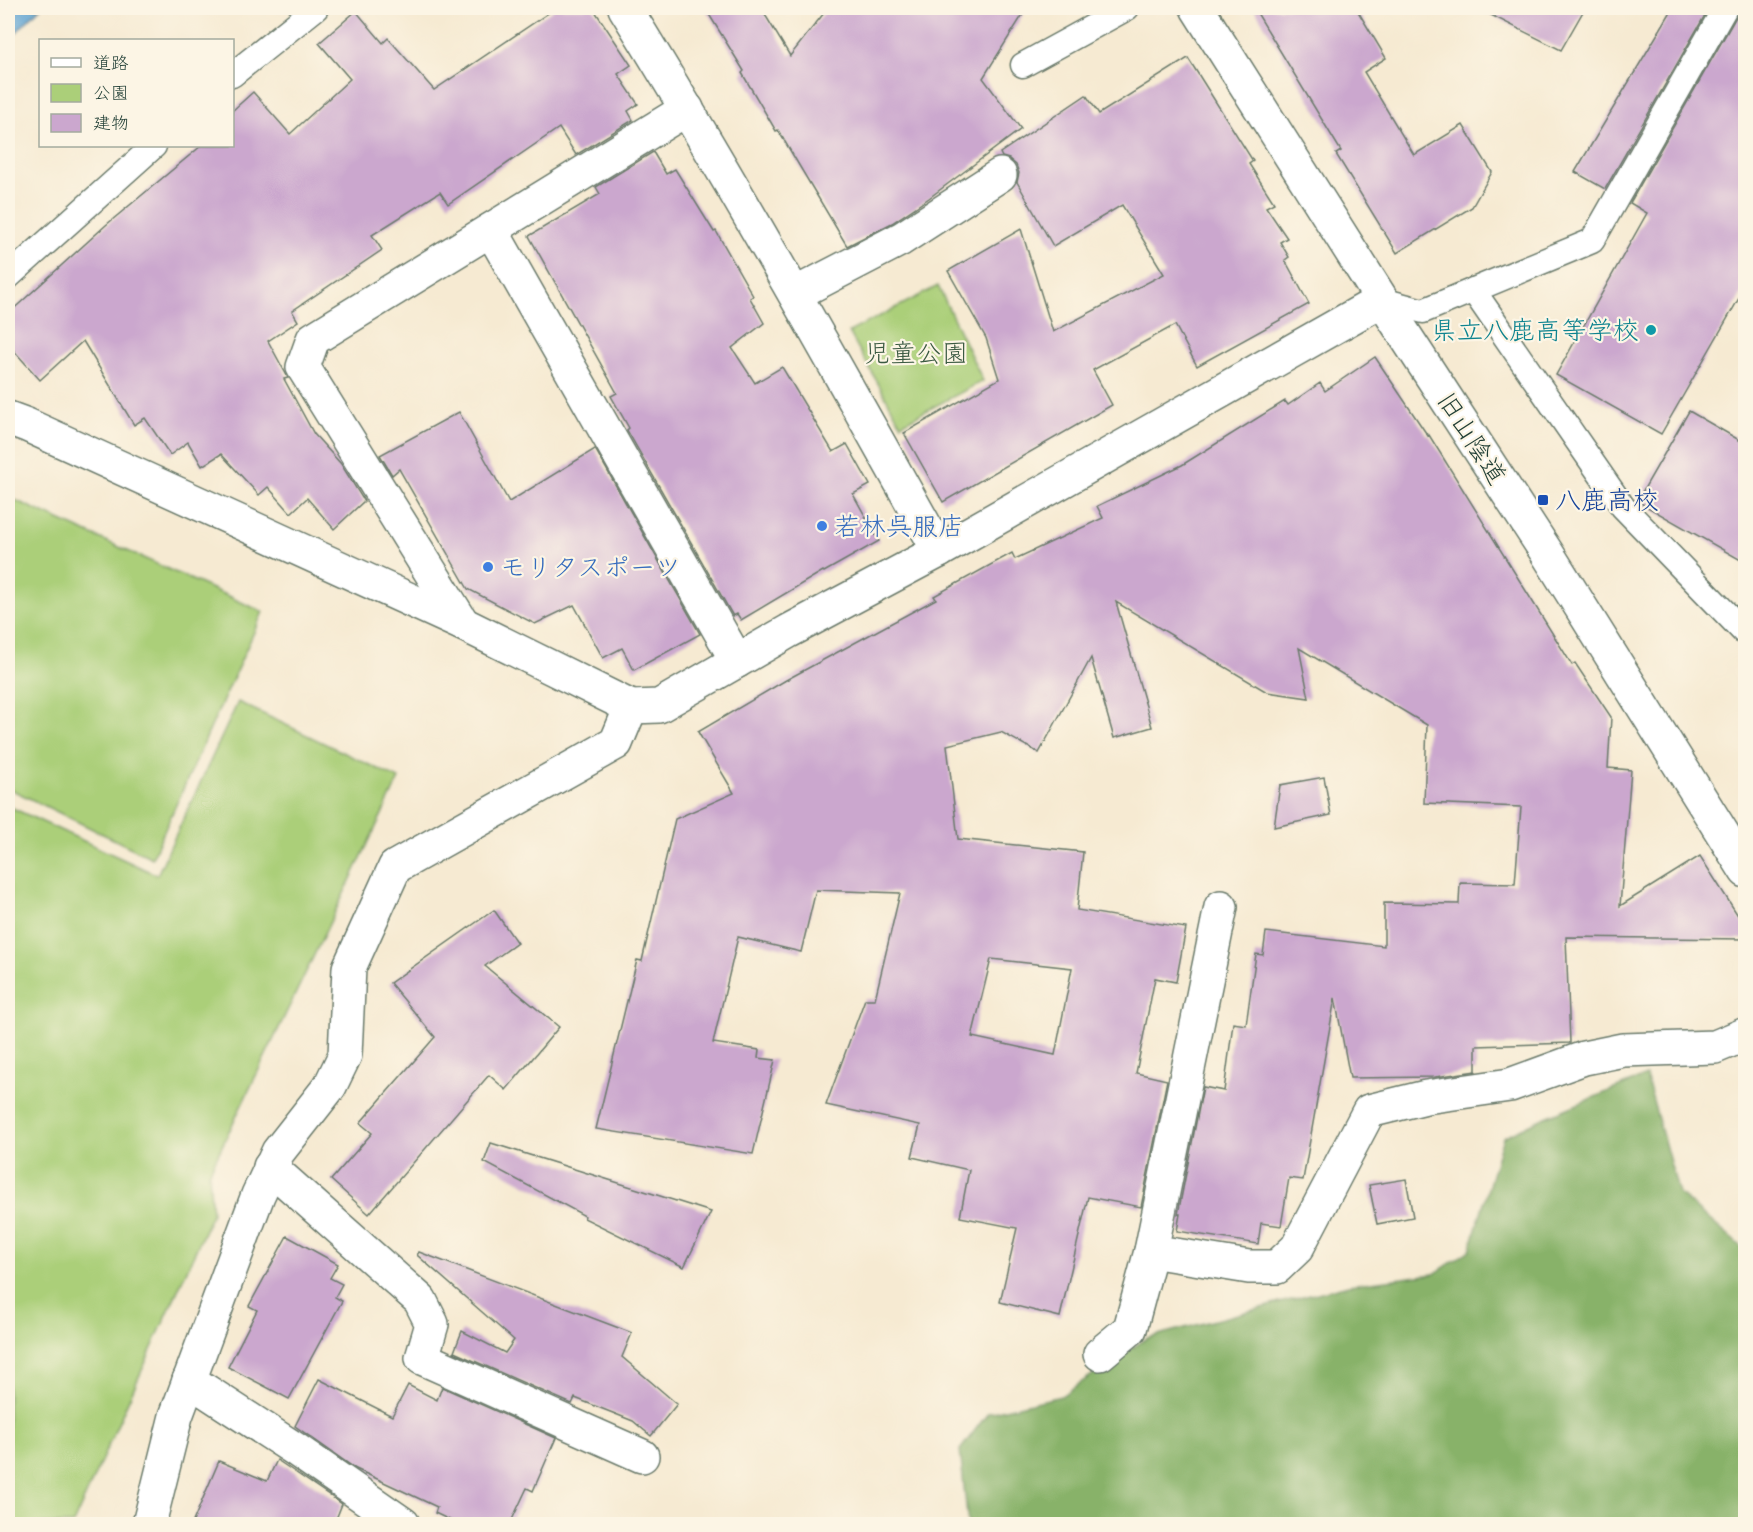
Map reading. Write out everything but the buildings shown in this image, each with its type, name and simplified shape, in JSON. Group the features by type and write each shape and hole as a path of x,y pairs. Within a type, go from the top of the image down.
{"street":[{"path":"625,8 795,294 939,551"},
{"name":"旧山陰道","path":"1197,8 1382,300 1553,562 1746,871"},
{"path":"463,624 303,367 313,339 687,109"},
{"path":"795,294 901,239 1000,176"},
{"path":"490,230 737,661"},
{"path":"8,418 463,624 631,708 659,706 789,631 939,551 1382,300"},
{"path":"148,1524 176,1416 258,1195 278,1152 330,1086 345,1055 349,968 395,867 615,743 631,708"},
{"path":"1100,1354 1130,1329 1151,1251 1221,907"},
{"path":"1151,1251 1249,1267 1277,1267 1297,1248 1369,1111 1426,1097 1510,1085 1584,1058 1623,1050 1715,1047 1746,1034"},
{"path":"270,1167 420,1300 432,1324 422,1359 642,1456"},
{"path":"189,1380 295,1449 403,1524"}],"lane":[{"path":"234,73 315,8"},
{"path":"1023,65 1127,8"},
{"path":"1382,300 1423,311 1592,241 1725,8"},
{"path":"8,277 153,147"},
{"path":"1473,290 1623,507 1746,634"}],"green space":[{"name":"児童公園","path":"938,286 983,381 901,424 849,332"},
{"path":"8,497 263,612 152,858 8,788"},
{"path":"238,702 399,779 209,1173 212,1214 73,1524 8,1524 8,806 157,875"},
{"path":"1646,1076 1679,1194 1745,1250 1745,1524 968,1524 960,1450 988,1413 1061,1396 1147,1338 1348,1285 1434,1274 1470,1250 1503,1137"}],"water":[{"path":"8,8 40,8 8,41"}],"place":[{"name":"県立八鹿高等学校","path":"1651,330"},
{"name":"八鹿高校","path":"1543,500"},
{"name":"若林呉服店","path":"822,526"},
{"name":"モリタスポーツ","path":"488,567"}]}
